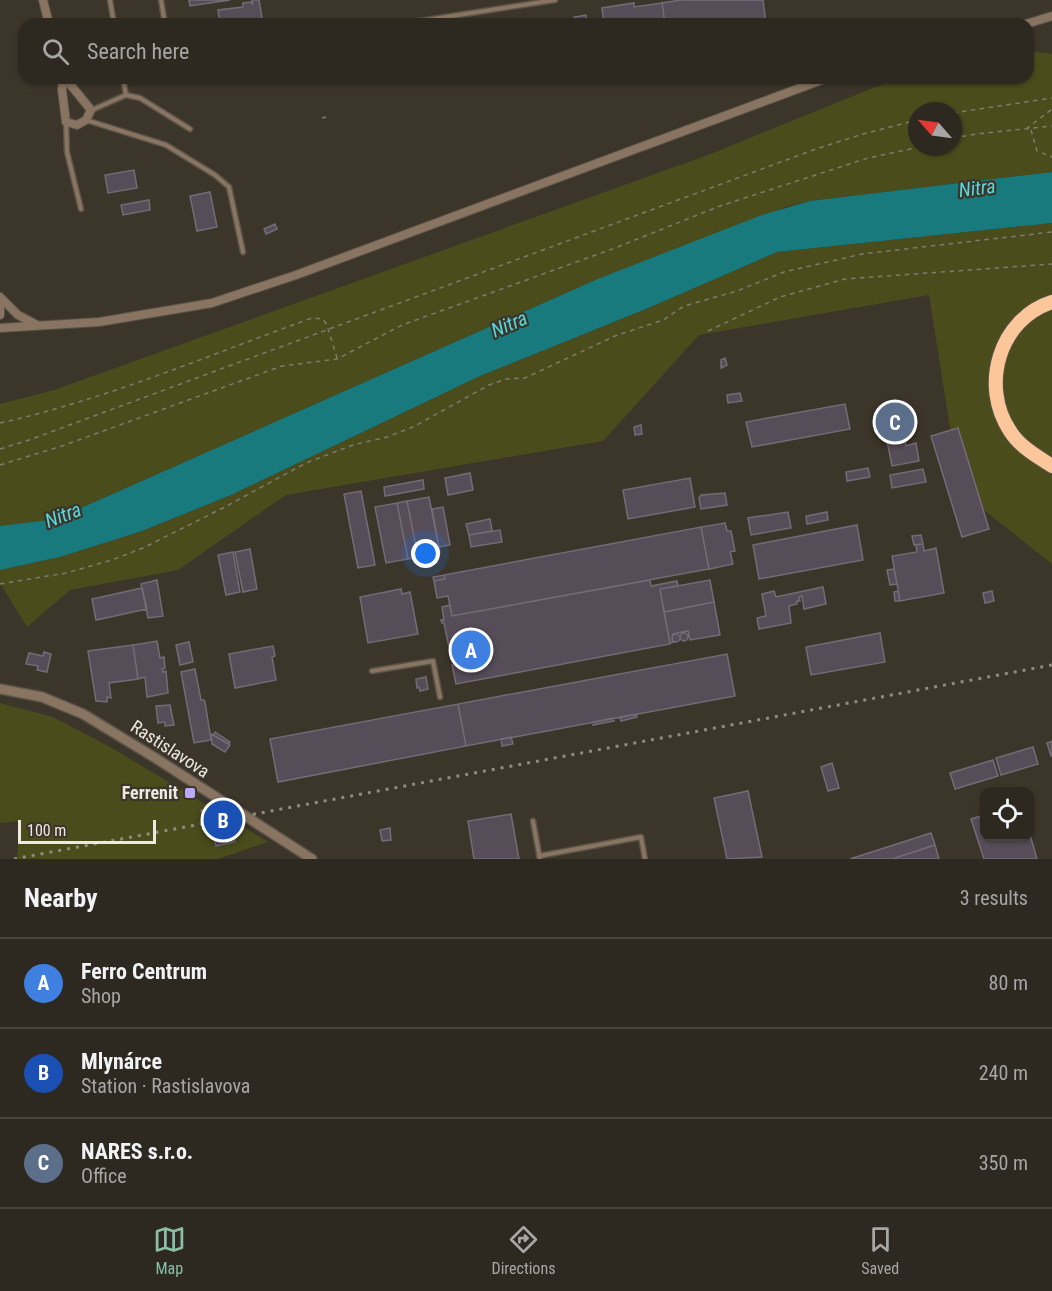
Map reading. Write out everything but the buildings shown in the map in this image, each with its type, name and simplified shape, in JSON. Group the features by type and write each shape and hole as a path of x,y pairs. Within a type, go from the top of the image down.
{"highway":[{"path":"1052,302 1027,314 1013,328 997,363 995,381 1002,416 1010,431 1019,443 1052,466"},
{"path":"1052,308 1031,320 1019,332 1008,349 1001,381 1003,400 1015,428 1037,448 1052,456"}],"street":[{"path":"43,0 48,18"},
{"path":"1034,22 1052,16"},
{"path":"63,84 66,122 77,125 86,120 92,110 69,84"},
{"path":"0,328 99,321 212,303 296,275 811,84"},
{"path":"0,297 18,315 38,325"},
{"path":"0,303 0,315"},
{"name":"Rastislavova","path":"0,689 42,697 83,714 312,859"}],"lane":[{"path":"110,0 113,18"},
{"path":"161,0 164,18"},
{"path":"439,18 555,0"},
{"path":"124,84 126,95"},
{"path":"92,110 126,95 140,99 190,129"},
{"path":"86,120 166,146 215,175 230,188 243,252"},
{"path":"66,122 67,153 81,208"},
{"path":"372,671 433,661 440,697"},
{"path":"533,821 540,857 641,837 645,859"}],"path":[{"path":"962,111 1052,98"},
{"path":"1025,129 1052,109"},
{"path":"322,118 326,117"},
{"path":"0,449 816,149 908,122"},
{"path":"962,136 1052,126"},
{"path":"1030,129 1037,151 1052,157"},
{"path":"0,465 62,446 282,366 299,362 337,359 402,325 615,248 720,206 868,158 908,150"},
{"path":"0,584 66,573 112,560 143,548 306,463 353,445 396,434 489,385 506,378 525,378 615,336 663,320 684,306 737,291 784,272 862,254 1052,232"},
{"path":"708,331 780,297 845,279 1052,264"},
{"path":"0,423 76,403 125,387 312,318 323,319 337,359"}],"shaded area":[{"path":"1034,52 1052,54 1052,172 810,201 786,207 600,278 56,519 0,526 0,404 54,390 708,155 886,84 1034,84"},
{"path":"1052,223 1052,564 960,491 929,295 699,335 603,441 286,495 178,570 70,590 27,627 0,583 0,570 60,557 142,531 231,495 480,376 646,309 777,252"},
{"path":"0,703 53,717 112,748 268,842 218,859 17,859 20,821 0,823"}],"water":[{"name":"Nitra","path":"1052,172 1052,223 777,252 646,309 480,376 231,495 142,531 60,557 0,570 0,526 56,519 600,278 762,215 810,201"}],"railway":[{"path":"14,859 1052,665"}],"place":[{"name":"NARES s.r.o.","path":"895,422"},
{"name":"Ferro Centrum","path":"471,650"},
{"name":"Ferrenit","path":"190,793"},
{"name":"Mlynárce","path":"223,820"}]}
